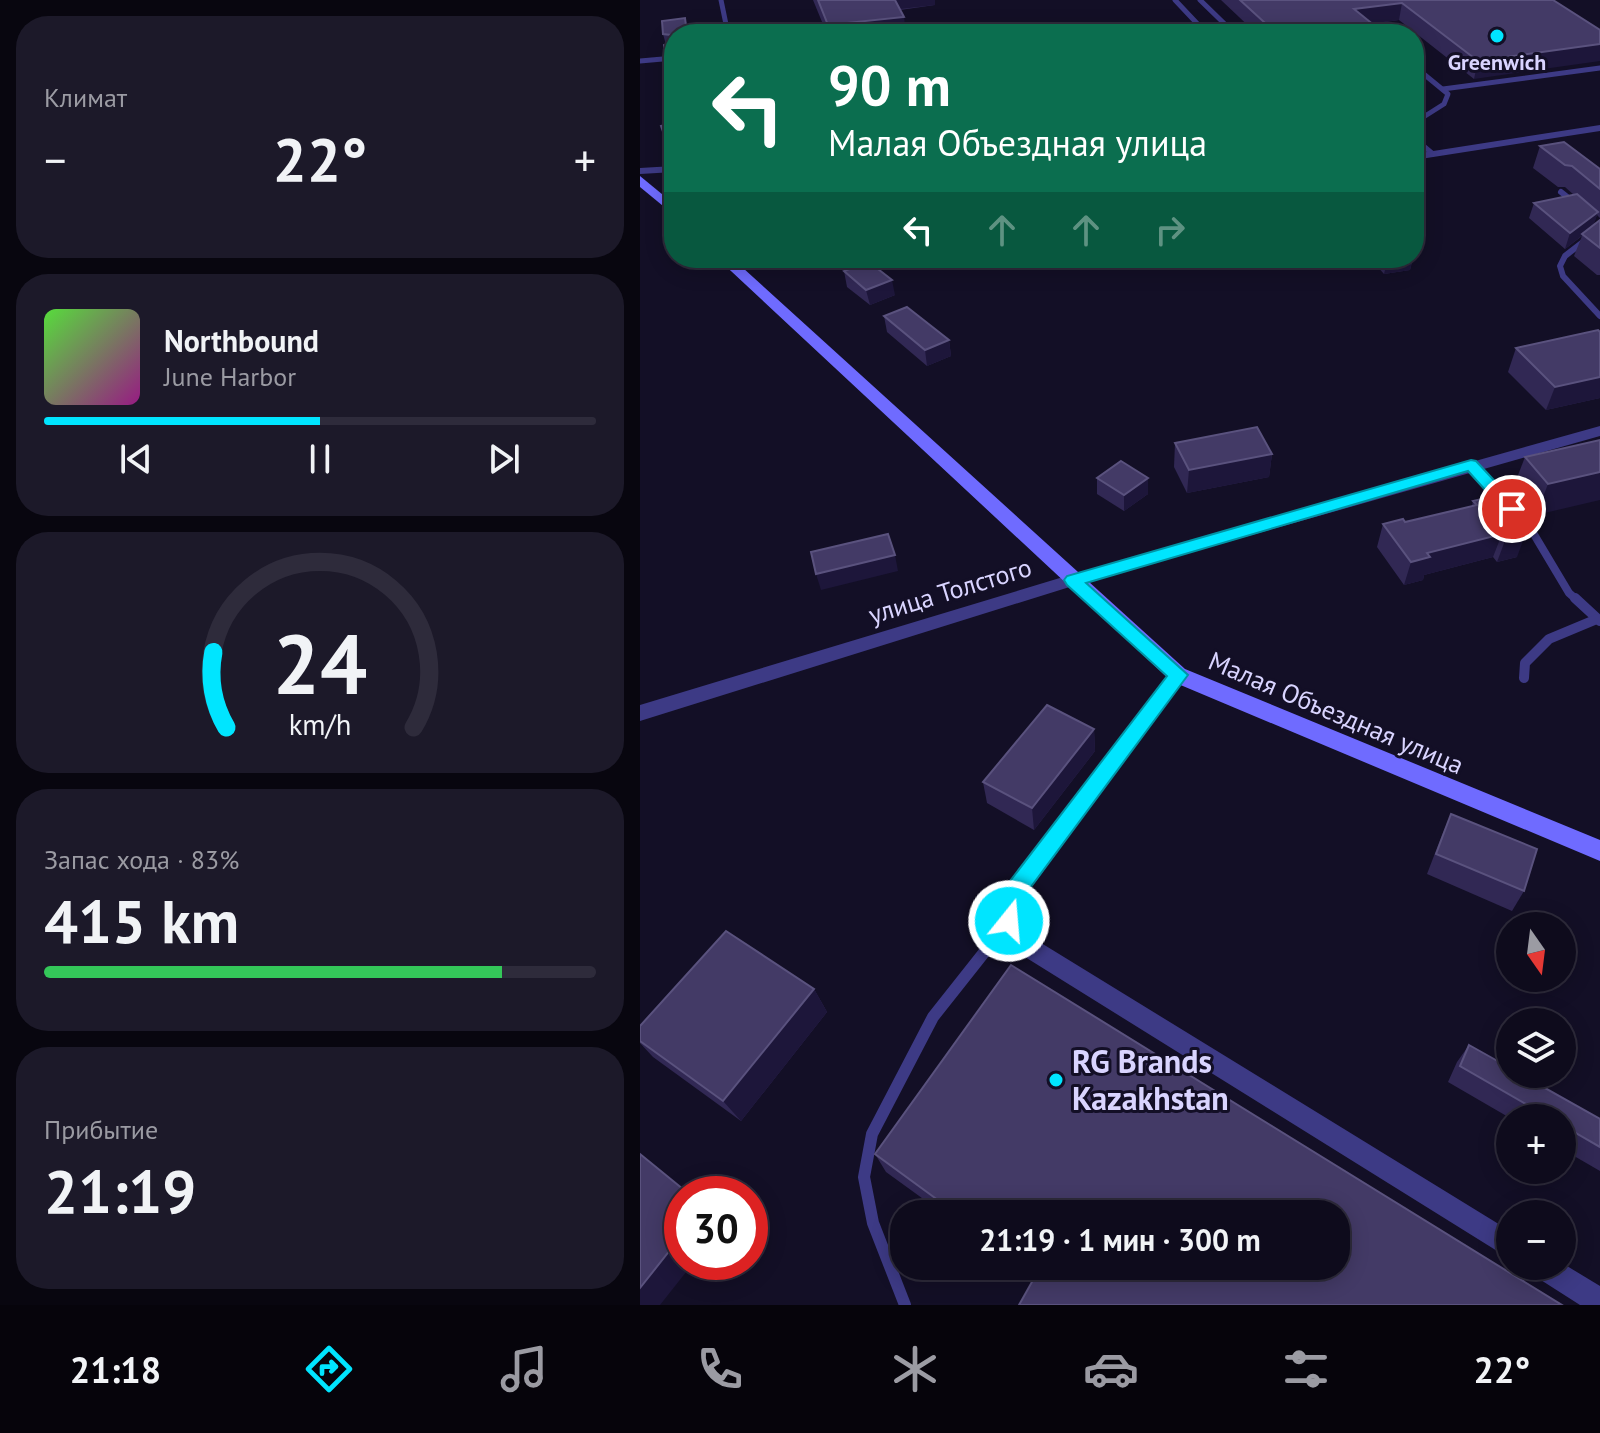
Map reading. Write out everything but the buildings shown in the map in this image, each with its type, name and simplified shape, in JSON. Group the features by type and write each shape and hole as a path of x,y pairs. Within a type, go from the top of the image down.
{"street":[{"path":"1424,155 1600,128"},
{"path":"642,185 664,203"},
{"name":"Малая Объездная улица","path":"736,268 1178,675 1600,851"},
{"name":"улица Толстого","path":"640,713 1073,580 1600,431"},
{"path":"1178,675 1015,892 1009,921 1025,945 1496,1237"},
{"path":"1565,1280 1600,1302"}],"lane":[{"path":"721,0 726,24"},
{"path":"1175,0 1198,24"},
{"path":"1200,0 1225,24"},
{"path":"640,61 664,59"},
{"path":"1443,89 1600,68"},
{"path":"1424,74 1448,94 1444,104 1424,117"},
{"path":"1424,146 1433,154"},
{"path":"640,171 664,170"},
{"path":"1561,192 1586,212"},
{"path":"1599,225 1565,256 1560,266 1563,276 1600,316"},
{"path":"1471,465 1532,531 1569,593 1599,620 1549,639 1525,663 1524,678"},
{"path":"905,1305 873,1223 864,1177 872,1134 933,1017 1009,921"}],"place":[{"name":"Greenwich","path":"1497,36"},
{"name":"RG Brands Kazakhstan","path":"1056,1080"}],"route":[{"path":"1009,921 1015,892 1178,675 1073,580 1471,465 1512,509"}]}
